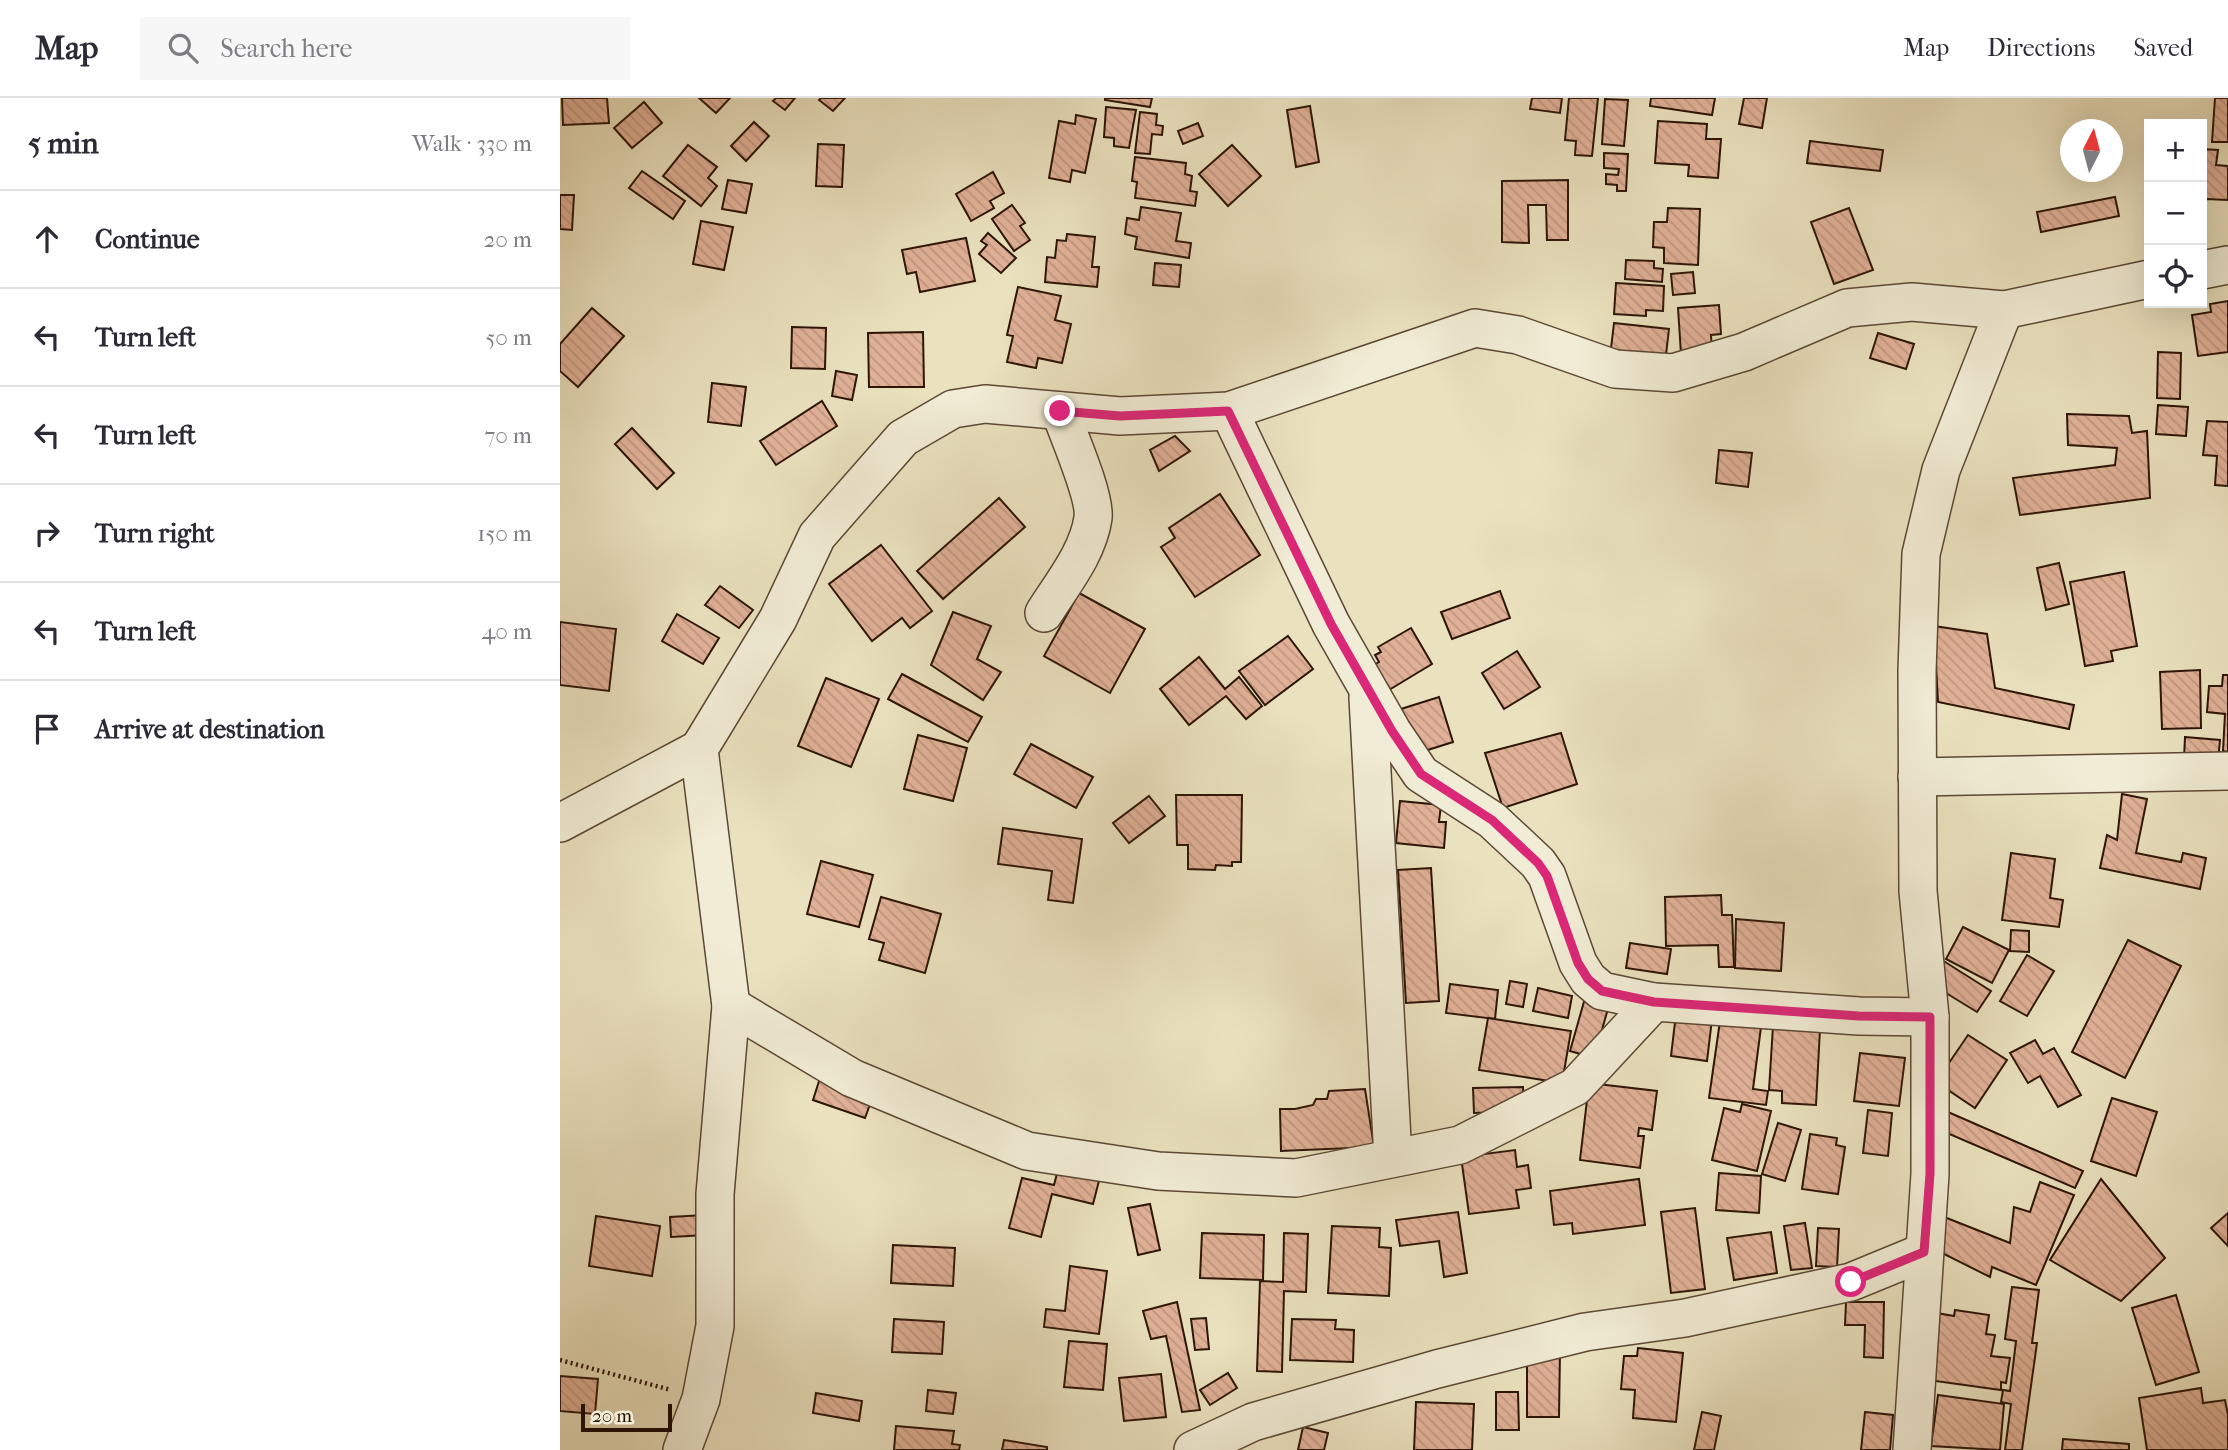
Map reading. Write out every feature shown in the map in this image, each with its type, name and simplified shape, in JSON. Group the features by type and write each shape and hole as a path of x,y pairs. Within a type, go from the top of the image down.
{"street":[{"path":"2207,269 2228,265"},
{"path":"560,823 699,749 778,619 817,536 903,438 953,409 985,404 1120,416 1228,411 1475,328 1518,335 1615,369 1673,373 1744,352 1847,308 1912,302 2004,310 2144,280"},
{"path":"1912,1450 1930,1174 1930,1017 1918,891 1917,671 1921,554 1941,470 2004,310"},
{"path":"1044,613 1084,548 1094,516 1086,480 1060,411"},
{"path":"1228,411 1331,624 1392,731 1421,774 1492,820 1538,863 1547,876 1578,963 1588,979 1602,991 1654,1002 1859,1016 1930,1017"},
{"path":"1367,688 1393,1158"},
{"path":"682,1450 701,1399 715,1326 715,1194 731,1006 699,749"},
{"path":"1917,777 2228,771"},
{"path":"731,1006 852,1078 1027,1151 1158,1171 1296,1178 1460,1144 1574,1087 1654,1002"},
{"path":"1193,1450 1253,1422 1437,1369 1585,1332 1685,1318 1851,1282 1924,1252"}],"path":[{"path":"560,1360 701,1399"}],"building":[{"path":"562,98 607,98 609,123 563,125"},
{"path":"699,98 730,98 716,113"},
{"path":"776,98 795,98 785,110 773,101"},
{"path":"845,98 833,111 819,100"},
{"path":"1105,98 1152,98 1150,107"},
{"path":"1532,98 1562,98 1560,113 1530,109"},
{"path":"1569,98 1598,98 1592,156 1575,155 1576,141 1565,140"},
{"path":"1651,98 1715,98 1712,115 1650,106"},
{"path":"1744,98 1767,98 1762,128 1739,124"},
{"path":"2215,98 2228,98 2228,142 2212,142"},
{"path":"1605,99 1628,100 1624,146 1602,144"},
{"path":"644,102 662,123 632,148 614,128"},
{"path":"1310,106 1319,162 1296,167 1287,110"},
{"path":"1106,107 1136,110 1129,148 1114,146 1114,138 1104,137"},
{"path":"1140,112 1157,114 1156,125 1163,126 1162,135 1152,134 1150,154 1135,153"},
{"path":"1076,115 1096,119 1085,173 1072,170 1070,182 1049,178 1059,121 1075,124"},
{"path":"1658,121 1707,124 1706,139 1721,139 1718,178 1688,176 1689,165 1655,163"},
{"path":"754,122 769,136 746,161 731,146"},
{"path":"1198,123 1203,136 1183,144 1178,131"},
{"path":"1810,141 1883,150 1880,171 1807,163"},
{"path":"818,144 844,145 842,187 816,186"},
{"path":"688,145 717,167 708,178 717,186 701,206 663,176"},
{"path":"1232,145 1261,176 1228,206 1199,174"},
{"path":"2207,149 2218,150 2216,165 2228,166 2228,200 2207,199"},
{"path":"1604,153 1628,154 1626,191 1617,191 1617,185 1606,184 1606,174 1618,175 1619,169 1604,168"},
{"path":"1135,157 1186,163 1185,174 1192,176 1190,191 1197,192 1195,206 1135,198 1137,182 1132,181"},
{"path":"642,171 685,201 673,219 629,188"},
{"path":"993,172 1004,193 990,201 994,208 971,221 956,194"},
{"path":"728,180 752,184 746,213 722,209"},
{"path":"1568,180 1568,240 1547,240 1546,205 1528,205 1529,243 1502,242 1502,181"},
{"path":"560,195 574,195 572,230 560,229"},
{"path":"2115,197 2119,216 2041,232 2037,212"},
{"path":"1012,205 1025,223 1020,226 1030,240 1014,251 992,219"},
{"path":"1141,207 1181,213 1176,241 1191,243 1189,258 1135,249 1137,237 1125,234 1127,218 1139,220"},
{"path":"1668,208 1700,209 1698,265 1664,263 1664,248 1653,247 1654,222 1667,222"},
{"path":"1849,208 1873,270 1834,284 1811,222"},
{"path":"701,221 733,227 724,270 693,264"},
{"path":"988,233 1016,258 1001,273 979,254 987,245 981,241"},
{"path":"1067,234 1095,237 1092,267 1099,267 1097,287 1045,282 1047,257 1055,258 1057,240 1066,241"},
{"path":"966,238 975,281 920,292 916,272 907,274 902,250"},
{"path":"1626,260 1654,261 1654,268 1663,269 1662,282 1625,279"},
{"path":"1155,263 1181,265 1179,287 1153,285"},
{"path":"1693,272 1695,293 1673,295 1671,274"},
{"path":"1616,283 1664,286 1663,311 1646,310 1646,316 1614,314"},
{"path":"1018,287 1061,296 1055,320 1071,324 1062,363 1038,358 1036,368 1007,362 1013,336 1007,335"},
{"path":"2228,301 2228,352 2198,356 2192,315 2211,312 2210,304"},
{"path":"1719,305 1721,334 1711,335 1712,352 1681,354 1678,308"},
{"path":"592,308 624,336 578,387 560,371 560,344"},
{"path":"1614,323 1669,329 1665,363 1610,357"},
{"path":"792,327 826,328 825,369 791,368"},
{"path":"923,332 924,387 869,387 868,333"},
{"path":"1878,333 1914,344 1906,369 1870,358"},
{"path":"2158,352 2181,353 2180,399 2157,398"},
{"path":"836,371 857,375 852,400 832,396"},
{"path":"712,383 746,387 741,426 708,422"},
{"path":"822,401 837,426 776,465 760,441"},
{"path":"2158,405 2188,407 2186,436 2156,434"},
{"path":"2067,414 2129,416 2132,433 2147,431 2150,498 2020,515 2013,478 2115,465 2117,448 2068,445"},
{"path":"2207,421 2228,422 2228,486 2215,485 2217,456 2203,455"},
{"path":"632,428 674,473 657,489 615,444"},
{"path":"1175,436 1190,451 1159,471 1150,450"},
{"path":"1719,450 1752,453 1748,487 1716,483"},
{"path":"1220,494 1260,555 1195,597 1161,547 1175,538 1169,528"},
{"path":"999,498 1025,527 943,599 917,571"},
{"path":"881,545 932,611 910,628 902,618 872,641 829,584"},
{"path":"2059,563 2069,604 2046,610 2037,568"},
{"path":"2124,572 2137,646 2111,651 2113,661 2085,666 2070,582"},
{"path":"720,586 753,610 739,628 705,605"},
{"path":"1500,591 1510,618 1452,639 1441,612"},
{"path":"1079,593 1145,629 1110,693 1044,656"},
{"path":"953,612 991,626 977,659 1001,672 983,700 931,665"},
{"path":"677,614 719,638 703,664 662,641"},
{"path":"560,622 616,629 609,691 560,685"},
{"path":"1934,626 1987,634 1995,688 2074,705 2069,729 1938,702"},
{"path":"1411,628 1432,664 1389,690 1374,665 1379,662 1375,655 1381,652 1378,647"},
{"path":"1288,636 1313,669 1265,705 1239,671"},
{"path":"1517,651 1540,687 1504,709 1482,673"},
{"path":"1199,657 1225,689 1239,677 1262,706 1246,719 1226,696 1189,725 1160,689"},
{"path":"2200,670 2201,728 2162,729 2160,672"},
{"path":"902,674 982,717 968,742 888,699"},
{"path":"2223,675 2228,675 2228,752 2223,751 2225,714 2207,712 2209,686 2222,686"},
{"path":"826,678 879,699 851,767 798,746"},
{"path":"1439,697 1453,742 1415,754 1401,709"},
{"path":"1561,733 1577,784 1503,808 1485,753"},
{"path":"918,735 967,748 953,801 904,789"},
{"path":"2185,737 2220,740 2218,761 2184,759"},
{"path":"1031,744 1093,777 1076,808 1014,774"},
{"path":"2122,794 2147,799 2136,853 2181,862 2183,853 2206,858 2200,889 2100,868 2107,835 2117,840"},
{"path":"1176,795 1242,795 1241,862 1232,862 1232,866 1216,865 1215,870 1188,869 1188,845 1177,845"},
{"path":"1149,796 1165,816 1129,843 1113,823"},
{"path":"1400,801 1441,805 1439,822 1446,822 1444,848 1396,843"},
{"path":"1003,828 1082,839 1073,903 1048,900 1052,871 998,864"},
{"path":"2011,853 2055,859 2050,898 2063,900 2059,927 2002,920"},
{"path":"821,861 873,875 859,927 807,914"},
{"path":"1431,868 1439,1001 1406,1003 1398,870"},
{"path":"1721,895 1722,915 1732,915 1734,967 1719,967 1718,945 1666,946 1665,897"},
{"path":"881,897 941,914 925,973 879,960 884,943 869,939"},
{"path":"1736,919 1784,923 1781,971 1735,968"},
{"path":"1963,927 2009,950 1992,983 1946,959"},
{"path":"2011,930 2029,931 2029,952 2010,951"},
{"path":"2128,940 2181,966 2125,1078 2072,1052"},
{"path":"1630,943 1671,949 1667,974 1626,968"},
{"path":"2027,955 2054,971 2027,1016 2000,1001"},
{"path":"1942,960 1991,991 1977,1012 1928,982"},
{"path":"1510,981 1527,984 1523,1007 1506,1004"},
{"path":"1450,984 1498,990 1495,1019 1446,1013"},
{"path":"1538,988 1572,996 1568,1018 1533,1011"},
{"path":"1587,991 1611,998 1594,1058 1570,1051"},
{"path":"1676,1014 1712,1019 1707,1061 1671,1056"},
{"path":"1488,1018 1571,1031 1562,1083 1479,1070"},
{"path":"1720,1021 1761,1027 1753,1089 1768,1091 1766,1105 1709,1098"},
{"path":"1773,1026 1820,1029 1816,1105 1782,1103 1782,1091 1769,1090"},
{"path":"1968,1035 2007,1060 1975,1108 1936,1082"},
{"path":"2035,1040 2043,1054 2054,1048 2081,1095 2058,1107 2040,1076 2028,1083 2010,1053"},
{"path":"1860,1053 1905,1058 1899,1106 1854,1101"},
{"path":"820,1078 873,1096 865,1118 813,1100"},
{"path":"1589,1083 1657,1091 1652,1130 1639,1128 1638,1136 1644,1136 1640,1168 1580,1160"},
{"path":"1523,1087 1524,1111 1474,1113 1473,1088"},
{"path":"1365,1089 1374,1147 1281,1151 1280,1109 1313,1105 1316,1099 1327,1099 1329,1091"},
{"path":"2112,1098 2157,1112 2136,1176 2091,1161"},
{"path":"1742,1104 1771,1111 1757,1171 1712,1160 1724,1108 1740,1112"},
{"path":"1868,1110 1892,1113 1888,1156 1863,1153"},
{"path":"1948,1112 2083,1171 2075,1188 1940,1130"},
{"path":"1778,1123 1801,1130 1785,1181 1762,1174"},
{"path":"1810,1134 1837,1138 1836,1145 1845,1147 1838,1194 1802,1189"},
{"path":"1515,1150 1517,1167 1528,1165 1531,1188 1516,1190 1519,1208 1469,1214 1461,1157"},
{"path":"1059,1166 1100,1177 1093,1204 1052,1194 1041,1237 1009,1228 1022,1178 1054,1185"},
{"path":"1719,1173 1761,1176 1759,1213 1716,1210"},
{"path":"1639,1179 1645,1225 1573,1234 1572,1223 1554,1225 1550,1191"},
{"path":"2101,1179 2165,1258 2121,1301 2050,1260"},
{"path":"2040,1182 2074,1195 2036,1285 1992,1267 1990,1277 1928,1246 1934,1213 2010,1243 2014,1207 2030,1212"},
{"path":"1150,1204 1160,1250 1138,1255 1128,1208"},
{"path":"1695,1208 1705,1289 1671,1293 1661,1212"},
{"path":"1458,1212 1467,1273 1444,1277 1439,1241 1400,1246 1396,1220"},
{"path":"2228,1213 2228,1246 2211,1228"},
{"path":"705,1215 706,1235 671,1237 670,1217"},
{"path":"596,1216 660,1226 652,1276 589,1266"},
{"path":"1805,1223 1812,1268 1791,1270 1784,1226"},
{"path":"1332,1226 1380,1228 1379,1247 1391,1248 1389,1296 1328,1293"},
{"path":"1818,1228 1839,1229 1837,1267 1816,1266"},
{"path":"1771,1232 1777,1273 1734,1280 1727,1238"},
{"path":"1202,1233 1264,1235 1263,1280 1200,1278"},
{"path":"1284,1233 1308,1234 1306,1292 1284,1291 1282,1372 1257,1371 1260,1281 1283,1282"},
{"path":"893,1245 955,1248 953,1286 891,1283"},
{"path":"1070,1266 1107,1271 1099,1334 1044,1327 1046,1309 1065,1311"},
{"path":"2012,1287 2039,1290 2032,1343 2037,1343 2022,1450 2005,1450 2011,1404 2001,1402 2003,1390 2010,1391 2016,1341 2005,1339"},
{"path":"2176,1295 2199,1372 2156,1385 2132,1308"},
{"path":"1177,1302 1200,1410 1182,1412 1166,1336 1151,1339 1143,1311"},
{"path":"1846,1302 1884,1302 1883,1358 1864,1357 1865,1325 1845,1325"},
{"path":"1955,1310 1989,1315 1986,1334 1995,1335 1991,1356 2010,1358 2006,1383 2001,1382 2001,1390 1928,1380 1931,1312 1954,1316"},
{"path":"1206,1318 1209,1349 1195,1350 1191,1319"},
{"path":"894,1319 944,1322 942,1354 892,1352"},
{"path":"1292,1319 1336,1320 1335,1329 1354,1330 1353,1362 1290,1360"},
{"path":"1069,1341 1107,1344 1103,1390 1064,1387"},
{"path":"1638,1348 1683,1353 1676,1422 1633,1418 1635,1390 1621,1389 1624,1356 1637,1356"},
{"path":"1527,1350 1560,1350 1559,1417 1527,1417"},
{"path":"1228,1373 1237,1388 1210,1405 1200,1390"},
{"path":"1161,1374 1166,1417 1124,1421 1119,1378"},
{"path":"560,1376 598,1379 595,1414 560,1411"},
{"path":"2201,1388 2203,1403 2225,1400 2228,1450 2147,1450 2139,1398"},
{"path":"928,1390 956,1393 953,1414 926,1411"},
{"path":"1496,1392 1518,1392 1519,1430 1496,1430"},
{"path":"816,1393 862,1401 859,1421 813,1413"},
{"path":"1938,1395 2004,1404 2000,1450 1931,1446"},
{"path":"1416,1402 1474,1404 1472,1450 1414,1450"},
{"path":"1702,1412 1721,1416 1714,1450 1694,1450"},
{"path":"1865,1412 1893,1415 1890,1450 1861,1450"},
{"path":"896,1426 954,1431 952,1444 960,1445 959,1450 894,1450"},
{"path":"1303,1427 1328,1433 1324,1450 1298,1450"},
{"path":"2063,1439 2129,1444 2129,1450 2062,1450"},
{"path":"1004,1440 1047,1447 1047,1450 1002,1450"}],"route":[{"path":"1060,411 1120,416 1228,411 1331,624 1392,731 1421,774 1492,820 1538,863 1547,876 1578,963 1588,979 1602,991 1654,1002 1859,1016 1930,1017 1930,1174 1924,1252 1851,1282"}]}
